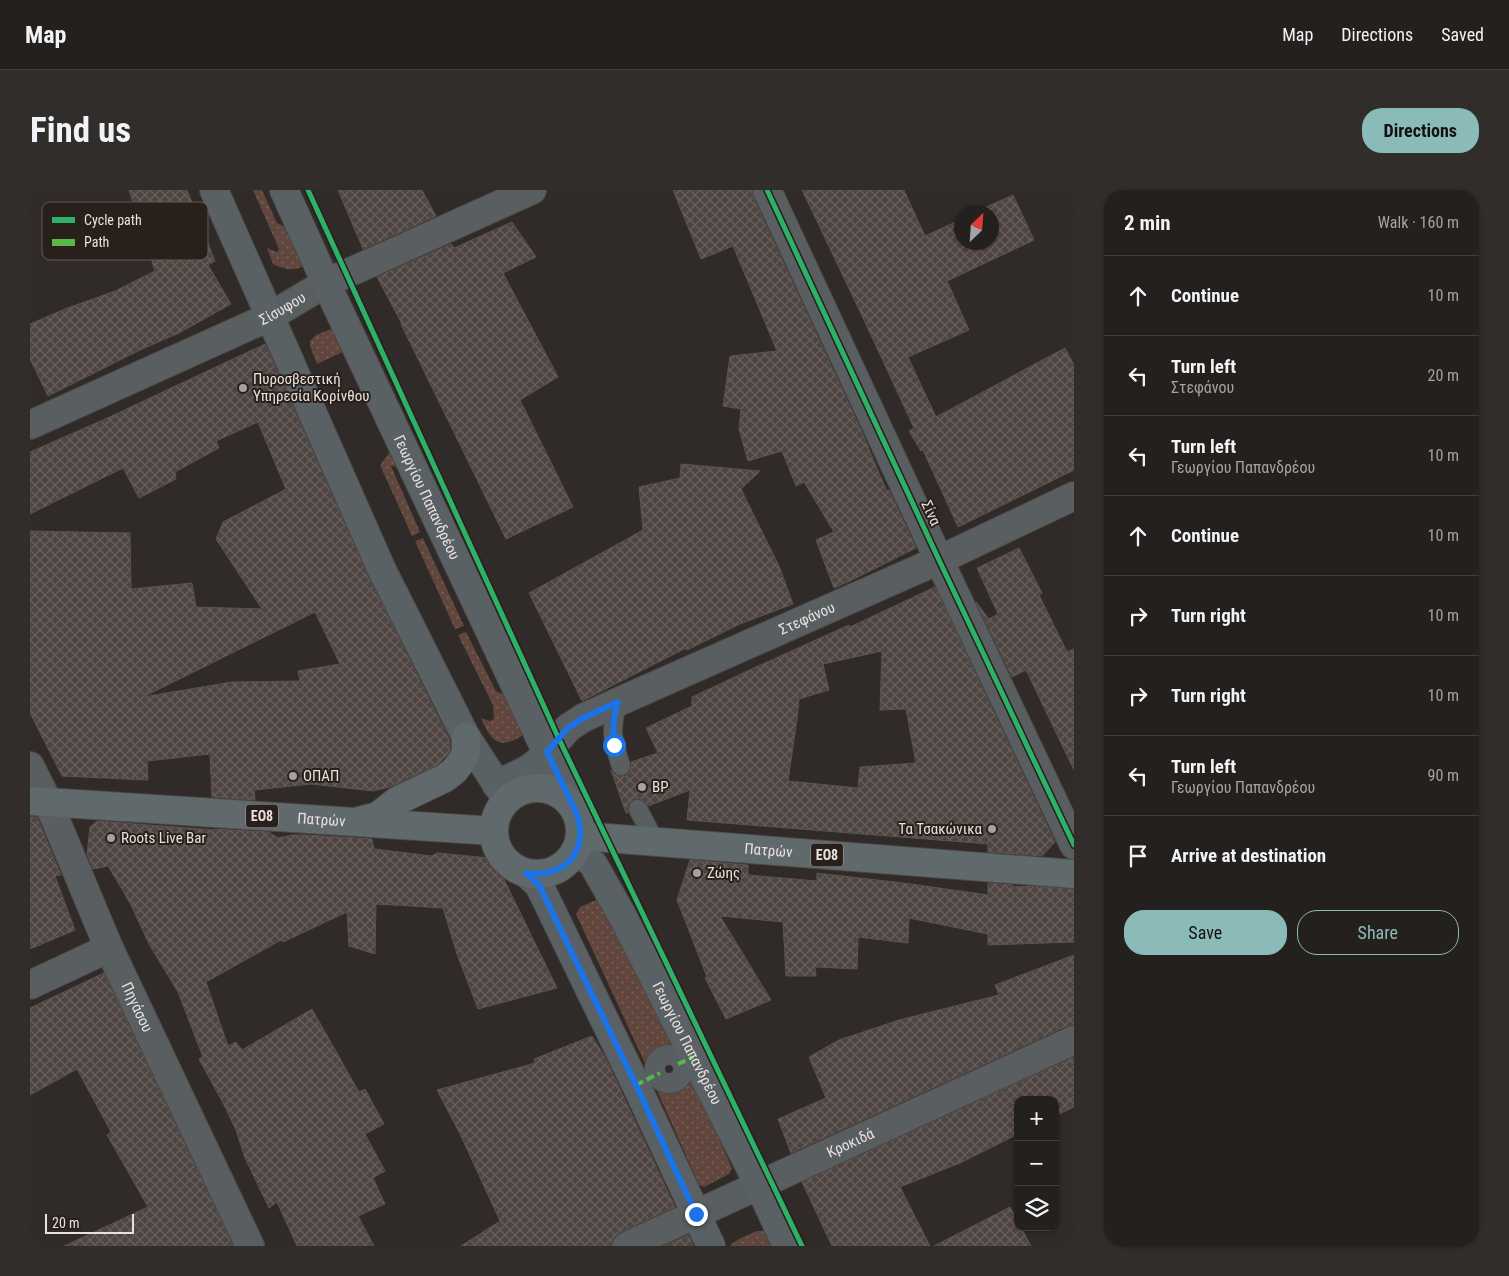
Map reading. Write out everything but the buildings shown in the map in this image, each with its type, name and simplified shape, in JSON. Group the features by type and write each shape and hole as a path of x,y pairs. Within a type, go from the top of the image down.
{"main road":[{"path":"355,822 378,816 397,801 445,778 462,761 466,752 466,737"},
{"path":"532,788 547,789 561,795 571,804 577,814 580,825 580,841 573,857 563,866 552,872 539,875 513,868 503,858 496,845 494,831 495,819 500,809 501,792 519,792 532,788"},
{"name":"Πατρών","path":"39,801 494,831"},
{"name":"Πατρών","path":"580,841 660,842 1074,874"}],"street":[{"path":"214,190 382,570 466,737 501,792 526,771 538,764 547,752"},
{"name":"Γεωργίου Παπανδρέου","path":"284,190 326,284 571,804"},
{"name":"Σίσυφου","path":"30,425 269,317 326,284 532,190"},
{"name":"Σίνα","path":"767,190 1074,845"},
{"name":"Στεφάνου","path":"547,752 568,728 583,718 939,560 1074,496"},
{"name":"Πηγάσου","path":"30,766 39,801 250,1246"},
{"name":"Γεωργίου Παπανδρέου","path":"580,841 584,856 593,864 605,881 677,1065 759,1185 787,1246"},
{"path":"526,873 539,885 636,1085 711,1246"},
{"path":"30,985 109,948"},
{"name":"Κροκιδά","path":"627,1246 1074,1040"},
{"path":"636,1085 677,1065"}],"lane":[{"path":"618,702 613,718 612,732 621,766"},
{"path":"638,809 650,832 660,842"}],"shaded area":[{"path":"253,190 262,190 277,223 296,232 306,264 290,269 273,264 267,248 277,252 279,249"},
{"path":"331,329 339,331 347,350 317,364 310,341 316,335"},
{"path":"391,451 403,467 391,466 420,532 412,536 380,465"},
{"path":"423,538 464,626 455,629 415,541"},
{"path":"466,632 496,691 514,699 523,735 515,740 502,743 492,738 481,718 490,721 494,719 493,705 458,635"},
{"path":"601,898 681,1052 661,1054 654,1060 648,1070 576,914 580,907"},
{"path":"689,1071 732,1168 729,1174 704,1187 699,1185 655,1086 670,1085 678,1082"},
{"path":"757,1231 769,1233 775,1246 731,1246 731,1244 741,1238"}],"marked path":[{"path":"678,1064 693,1057"},
{"path":"636,1085 660,1073"}],"cycle path":[{"path":"308,190 558,737 802,1246"},
{"path":"767,190 1074,845"}],"place":[{"name":"Πυροσβεστική Υπηρεσία Κορίνθου","path":"243,388"},
{"name":"ΟΠΑΠ","path":"293,776"},
{"name":"BP","path":"642,787"},
{"name":"Τα Τσακώνικα","path":"992,829"},
{"name":"Roots Live Bar","path":"111,838"},
{"name":"Ζώης","path":"697,873"}],"route":[{"path":"614,745 612,732 613,718 618,702 583,718 568,728 558,737 547,752 577,814 581,836 573,857 563,866 552,872 539,875 526,873 539,885 696,1214"}]}
